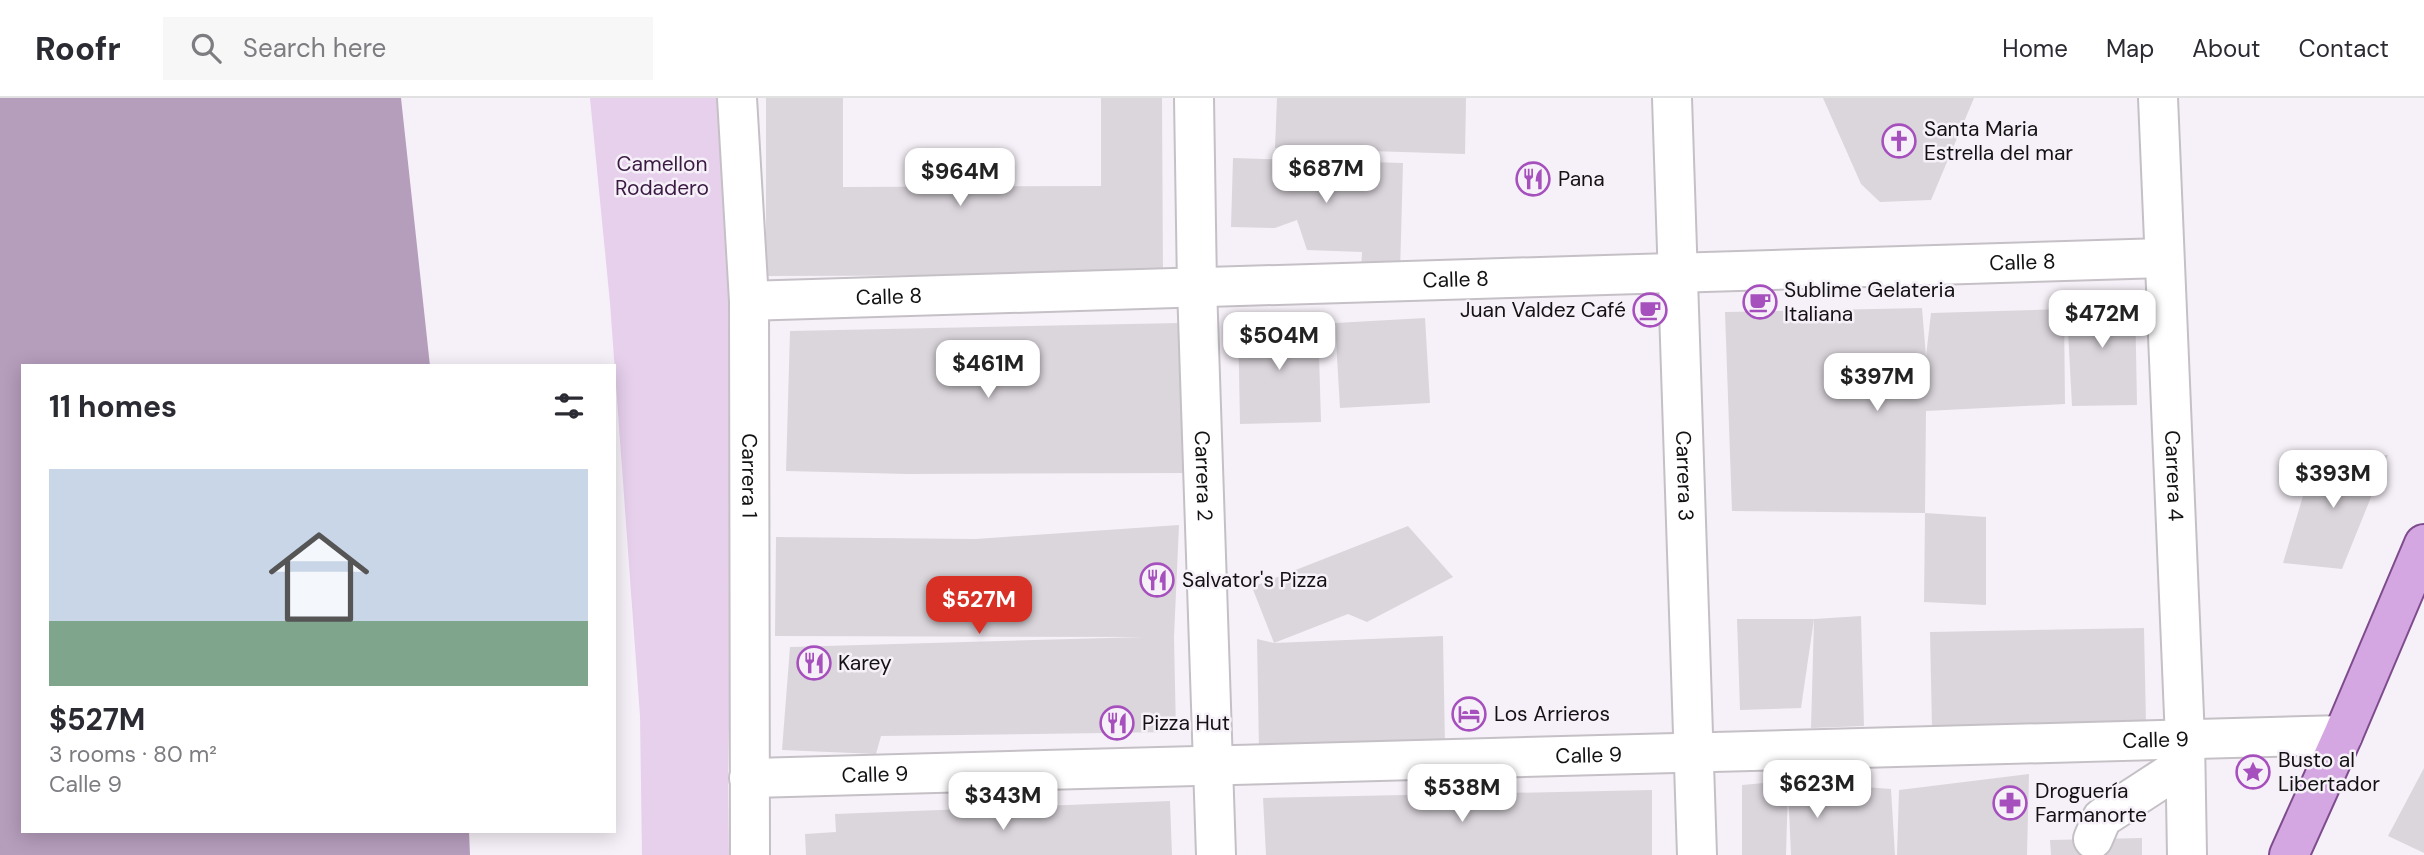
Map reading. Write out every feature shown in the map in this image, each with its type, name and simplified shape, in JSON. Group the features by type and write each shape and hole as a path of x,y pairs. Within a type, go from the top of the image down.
{"main road":[{"path":"2290,855 2424,544"}],"street":[{"name":"Carrera 1","path":"737,98 749,301 750,855"},
{"name":"Carrera 2","path":"1194,98 1197,287 1216,855"},
{"name":"Carrera 3","path":"1672,98 1697,855"},
{"name":"Carrera 4","path":"2158,98 2187,855"},
{"name":"Calle 8","path":"749,301 2163,258"},
{"name":"Calle 9","path":"749,778 1693,752 2185,751 2343,735"},
{"path":"2094,839 2102,818 2185,751"}],"green space":[{"name":"Camellon Rodadero","path":"590,98 719,98 737,296 728,778 729,855 642,855 640,716 610,303"}],"shaded area":[{"path":"0,98 401,98 430,364 21,364 21,833 469,833 470,855 0,855"}],"building":[{"path":"766,98 843,98 843,187 1101,186 1101,98 1162,98 1163,275 766,276"},
{"path":"1277,98 1466,98 1465,154 1275,148"},
{"name":"Santa Maria Estrella del mar","path":"1823,98 1974,98 1931,200 1880,202 1861,184"},
{"path":"1233,158 1403,163 1400,274 1361,273 1362,252 1307,250 1297,220 1275,228 1231,227"},
{"path":"2066,294 2135,296 2137,405 2072,406"},
{"path":"1922,308 1926,356 1931,313 2064,309 2065,404 1926,411 1925,513 1732,511 1725,312"},
{"path":"1425,318 1430,403 1340,408 1335,323"},
{"path":"1318,320 1321,422 1240,424 1238,321"},
{"path":"1180,323 1189,473 908,474 786,471 790,331"},
{"path":"2388,455 2342,569 2283,563 2314,459"},
{"path":"1925,513 1986,517 1986,605 1924,602"},
{"path":"1179,525 1174,637 1176,732 881,736 876,754 782,750 790,647 1144,637 775,636 776,537 976,539"},
{"path":"1408,526 1453,577 1367,622 1348,614 1274,643 1252,587"},
{"path":"1861,616 1864,726 1811,728 1814,619"},
{"path":"1737,619 1814,619 1801,708 1740,710"},
{"path":"2144,628 2146,724 1932,728 1930,632"},
{"path":"1443,636 1445,747 1259,751 1257,639 1274,643"},
{"path":"2424,768 2424,853 2388,836"},
{"path":"2029,774 2027,855 1897,855 1899,790"},
{"path":"1787,781 1891,789 1895,855 1791,855 1788,788 1786,855 1742,855 1742,785"},
{"path":"1652,790 1652,855 1266,855 1263,798"},
{"path":"1170,801 1172,855 806,855 805,834 836,832 835,814"},
{"path":"2142,838 2142,855 2051,855 2050,840"}],"place":[{"name":"Santa Maria Estrella del mar","path":"1899,141"},
{"name":"Pana","path":"1533,179"},
{"name":"Sublime Gelateria Italiana","path":"1760,302"},
{"name":"Juan Valdez Café","path":"1650,310"},
{"name":"Salvator's Pizza","path":"1157,580"},
{"name":"Karey","path":"814,663"},
{"name":"Los Arrieros","path":"1469,714"},
{"name":"Pizza Hut","path":"1117,723"},
{"name":"Busto al Libertador","path":"2253,772"},
{"name":"Droguería Farmanorte","path":"2010,803"}]}
